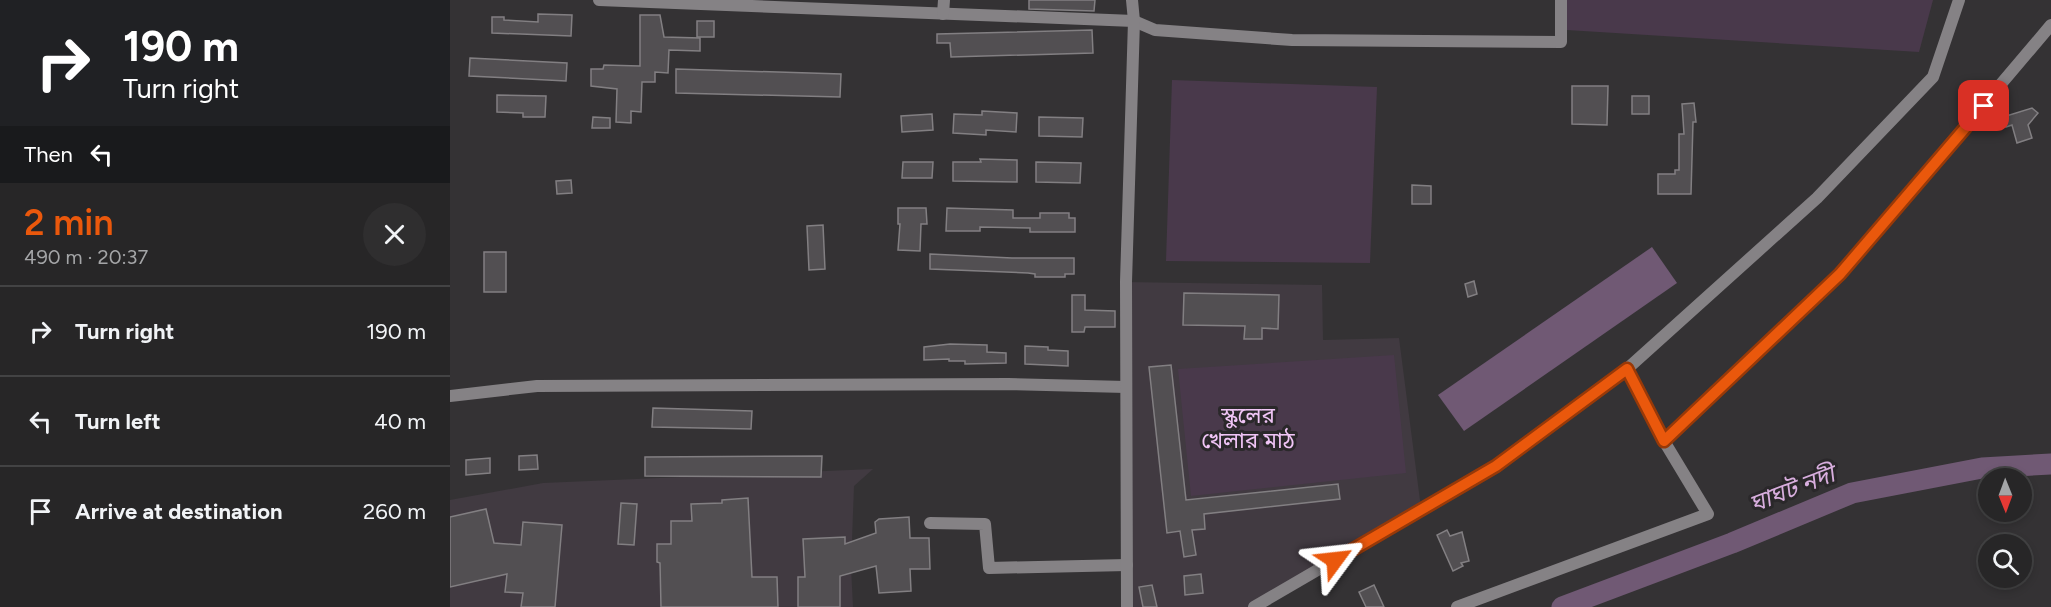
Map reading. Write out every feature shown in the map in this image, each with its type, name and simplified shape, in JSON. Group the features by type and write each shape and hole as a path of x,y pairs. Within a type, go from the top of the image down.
{"street":[{"path":"599,0 795,4 943,14 1134,21 1155,30 1292,40 1561,42 1561,0"},
{"path":"943,14 944,0"},
{"path":"1127,607 1126,282 1134,21 1132,0"},
{"path":"1254,607 1496,466 1627,369 1816,198 1933,77 1959,0"},
{"path":"1664,441 1840,274 2051,25"},
{"path":"1457,607 1708,514 1664,441 1627,369"},
{"path":"450,396 537,386 1008,384 1126,387"},
{"path":"930,523 985,524 989,568 1127,565"}],"shaded area":[{"path":"1652,247 1677,283 1464,431 1438,395"},
{"path":"1125,282 1322,285 1323,340 1399,338 1421,508 1253,607 1127,607"},
{"path":"873,469 854,486 851,567 853,607 450,607 450,500 543,483"}],"green space":[{"path":"1567,0 1933,0 1919,52 1567,30"},
{"path":"1172,80 1377,87 1370,263 1166,261"},
{"name":"স্কুলের খেলার মাঠ","path":"1394,355 1406,473 1191,496 1178,369"}],"building":[{"path":"1029,0 1095,0 1094,11 1029,9"},
{"path":"538,14 572,15 571,36 492,33 492,17 538,22"},
{"path":"640,15 660,15 664,37 700,38 700,51 669,50 668,73 655,72 655,82 642,82 641,112 631,111 631,123 616,122 617,89 591,86 591,69 603,69 604,65 640,66"},
{"path":"697,21 714,21 714,37 697,37"},
{"path":"1092,30 1093,53 951,57 950,43 937,43 937,34"},
{"path":"470,58 567,63 566,81 469,76"},
{"path":"676,69 841,74 840,97 676,93"},
{"path":"1572,86 1608,86 1607,125 1572,124"},
{"path":"497,95 546,96 545,117 523,117 523,113 497,112"},
{"path":"1632,96 1649,96 1649,114 1632,114"},
{"path":"1694,103 1696,122 1693,122 1691,194 1658,194 1658,174 1675,174 1675,170 1679,170 1679,134 1684,134 1682,104"},
{"path":"2032,108 2038,113 2028,125 2032,138 2017,143 2012,125 2006,127 2003,117"},
{"path":"982,111 1017,113 1016,132 986,130 986,135 953,133 954,114 982,115"},
{"path":"932,114 933,130 902,132 901,116"},
{"path":"593,117 610,118 610,128 592,128"},
{"path":"1039,117 1083,118 1082,137 1039,136"},
{"path":"980,159 1017,160 1017,182 953,181 953,162 981,162"},
{"path":"903,162 933,162 932,178 902,178"},
{"path":"1036,162 1081,163 1080,183 1036,182"},
{"path":"571,180 572,193 557,194 556,181"},
{"path":"1412,185 1431,186 1431,204 1412,204"},
{"path":"898,208 926,208 927,224 921,224 920,251 898,250 900,224 898,224"},
{"path":"947,208 1013,210 1013,218 1040,218 1040,213 1069,213 1069,218 1075,218 1075,232 1030,232 1030,228 980,227 980,231 946,231"},
{"path":"823,225 825,269 809,270 807,226"},
{"path":"484,252 506,252 506,292 484,292"},
{"path":"930,254 1074,258 1074,274 1065,274 1065,277 1035,277 1035,274 1028,273 930,269"},
{"path":"1474,281 1477,294 1468,297 1465,284"},
{"path":"1184,293 1279,295 1278,329 1262,328 1262,339 1244,339 1245,326 1183,325"},
{"path":"1072,295 1085,295 1085,310 1115,311 1115,327 1085,327 1084,332 1072,332"},
{"path":"950,344 987,345 987,352 1006,353 1006,363 965,364 965,361 949,361 949,359 924,360 924,347"},
{"path":"1025,346 1068,351 1068,366 1025,364"},
{"path":"1171,365 1186,500 1338,484 1340,499 1204,514 1205,529 1192,530 1196,555 1184,557 1180,531 1167,533 1149,367"},
{"path":"653,408 752,411 751,429 652,427"},
{"path":"537,455 538,469 519,470 519,456"},
{"path":"822,456 821,477 645,476 645,457"},
{"path":"490,458 490,473 466,475 466,460"},
{"path":"748,498 752,577 777,577 778,607 661,607 657,544 671,544 671,521 692,521 691,504 722,503 722,500"},
{"path":"621,503 637,504 634,545 618,544"},
{"path":"486,509 494,543 521,545 523,522 562,525 555,607 521,607 523,593 505,592 507,574 450,587 450,517"},
{"path":"909,517 910,538 929,538 930,569 910,569 911,591 879,593 876,566 840,576 840,607 798,607 798,577 805,577 803,539 845,537 845,544 876,533 875,522 879,519"},
{"path":"1447,530 1450,536 1462,532 1469,561 1461,563 1463,566 1453,571 1437,535"},
{"path":"1201,574 1203,593 1185,595 1184,576"},
{"path":"1152,585 1157,607 1143,607 1139,587"},
{"path":"1374,585 1384,607 1366,607 1359,592"}],"waterway":[{"name":"ঘাঘট নদী","path":"1562,607 1732,543 1852,493 1982,468 2051,464"}],"route":[{"path":"1335,560 1496,466 1627,369 1664,441 1840,274 1984,106"}]}
